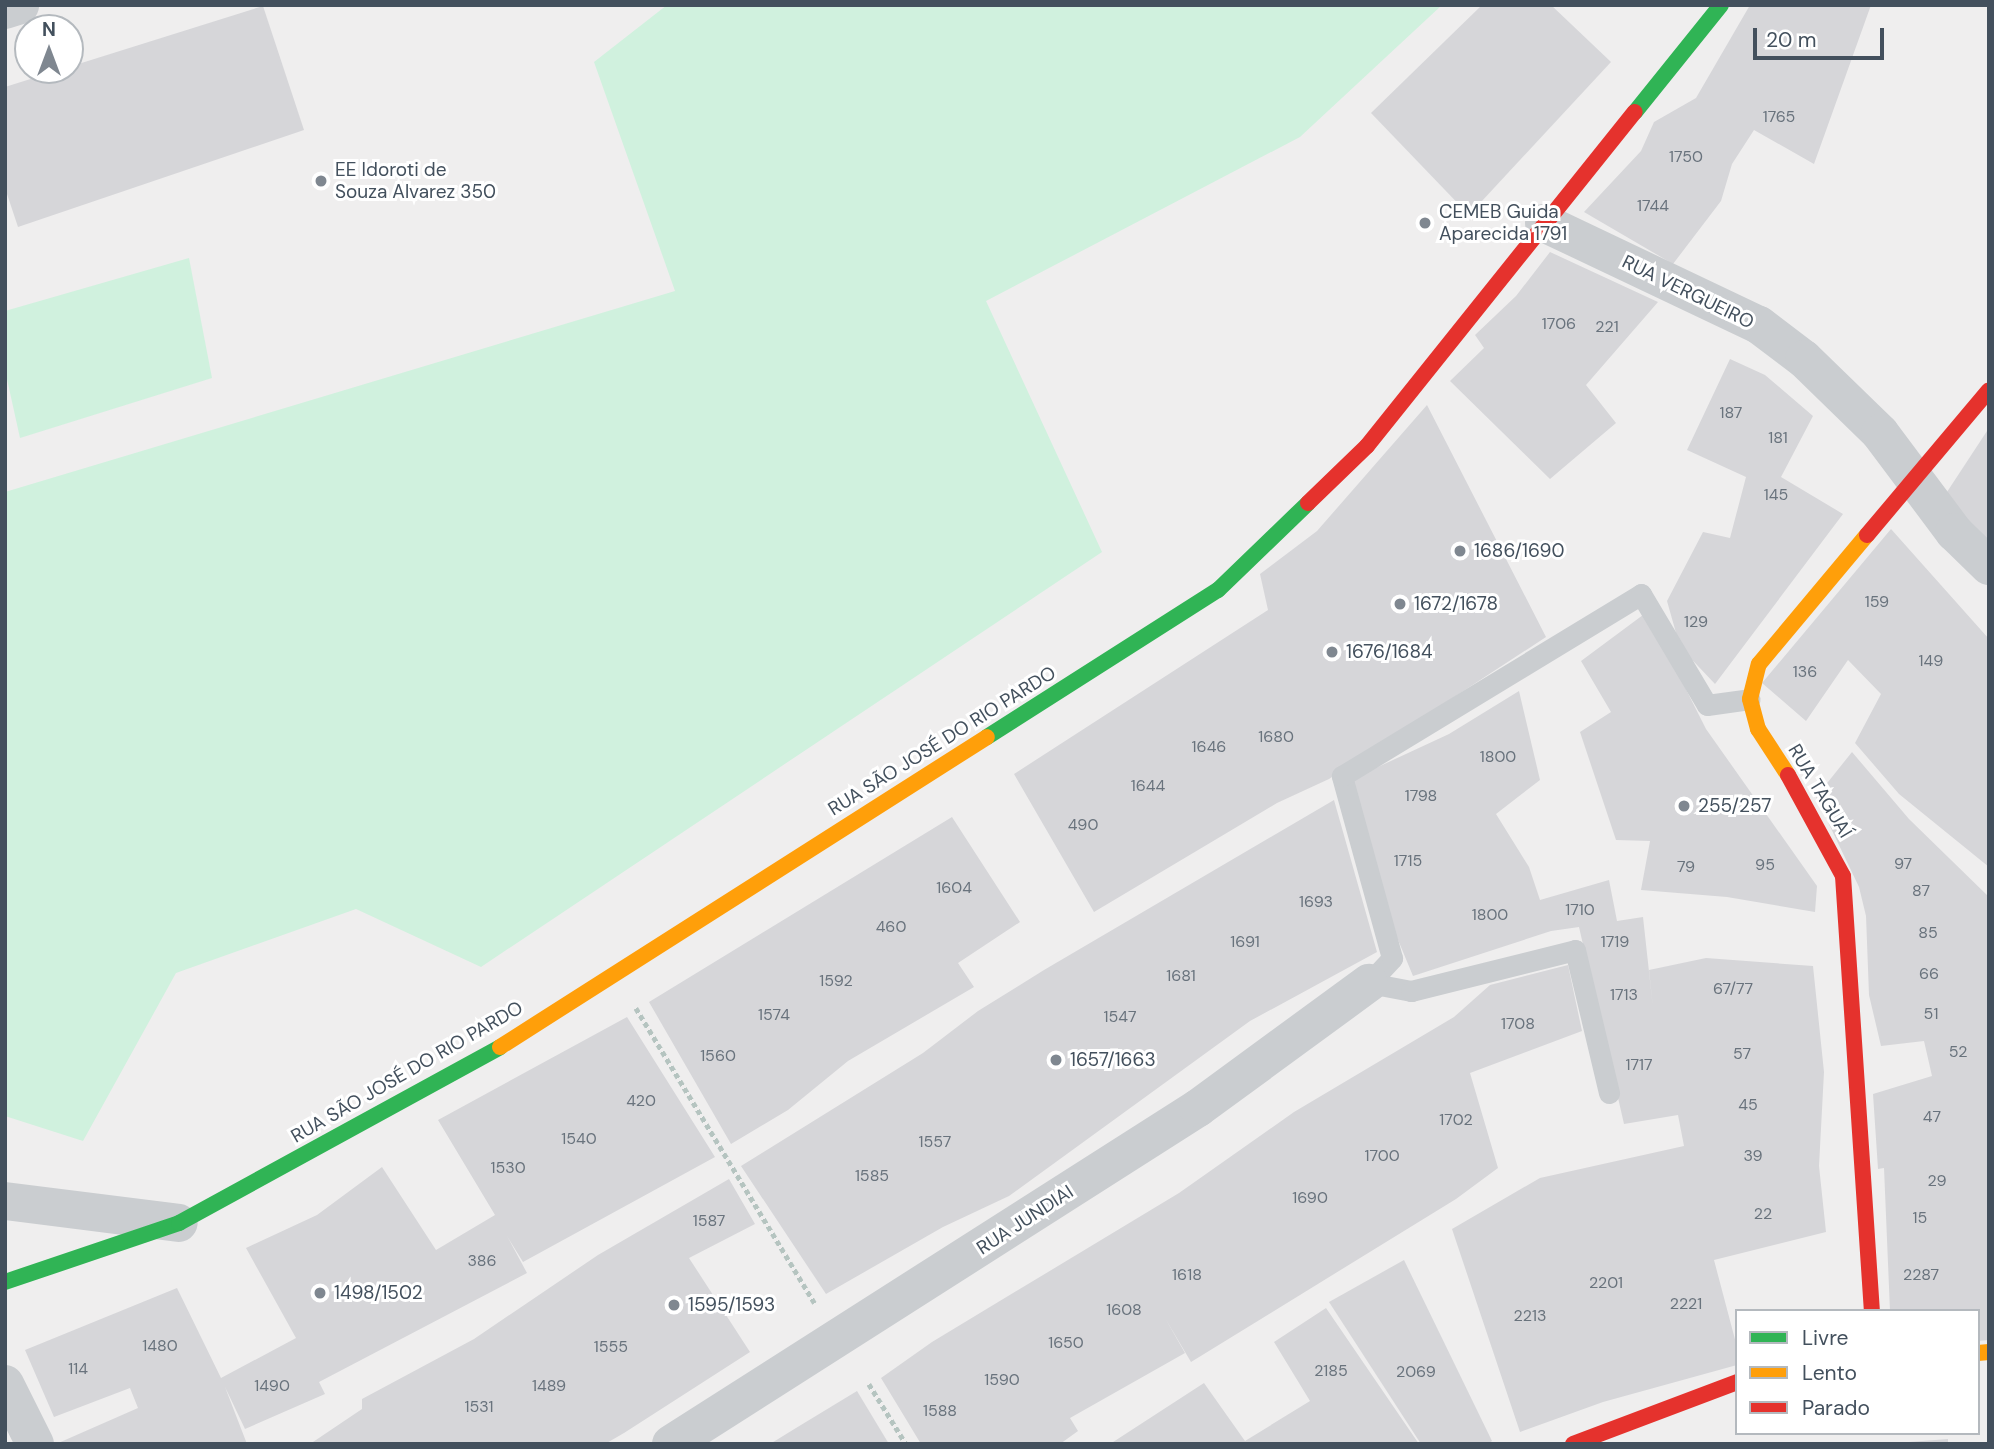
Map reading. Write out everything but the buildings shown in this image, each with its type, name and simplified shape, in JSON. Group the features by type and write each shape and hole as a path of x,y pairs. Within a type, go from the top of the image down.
{"street":[{"path":"5,10 20,5"},
{"name":"RUA SÃO JOSÉ DO RIO PARDO","path":"5,1282 179,1223 485,1056 1219,590 1367,446 1721,5"},
{"name":"RUA VERGUEIRO","path":"1544,223 1759,325 1804,359 1880,433 1954,532 1989,566"},
{"path":"1750,699 1759,664 1989,390"},
{"name":"RUA TAGUAÍ","path":"1750,699 1758,729 1814,814 1843,876 1872,1309"},
{"name":"RUA JUNDIAI","path":"671,1444 1198,1108 1369,982"},
{"path":"5,1201 179,1223"},
{"path":"1573,1444 1735,1383"},
{"path":"5,1384 35,1444"}],"lane":[{"path":"1369,982 1392,958 1342,776 1641,594 1707,705 1750,699"},
{"path":"1369,982 1411,990 1575,950 1609,1093"}],"path":[{"path":"634,1004 816,1304"},
{"path":"869,1384 906,1444"}],"green space":[{"path":"667,5 1442,5 1300,137 986,301 1102,552 481,967 356,909 176,973 83,1141 5,1116 5,492 675,291 594,62"},
{"path":"189,258 212,378 20,438 5,370 5,311"}],"traffic: fast":[{"path":"1635,112 1721,5"},
{"path":"987,737 1218,590 1308,503"},
{"path":"5,1282 179,1223 500,1047"}],"traffic: slow":[{"path":"1788,775 1758,729 1750,699 1759,664 1867,535"},
{"path":"500,1047 987,737"},
{"path":"1980,1353 1989,1352"}],"traffic: jam":[{"path":"1308,503 1367,446 1635,112"},
{"path":"1867,535 1989,390"},
{"path":"1788,775 1843,876 1872,1309"},
{"path":"1573,1444 1735,1383"}],"place":[{"name":"EE Idoroti de Souza Alvarez 350","path":"321,181"},
{"name":"CEMEB Guida Aparecida 1791","path":"1425,223"},
{"name":"1686/1690","path":"1460,551"},
{"name":"1672/1678","path":"1400,604"},
{"name":"1676/1684","path":"1332,652"},
{"name":"255/257","path":"1684,806"},
{"name":"1657/1663","path":"1056,1060"},
{"name":"1498/1502","path":"320,1293"},
{"name":"1595/1593","path":"674,1305"}]}
